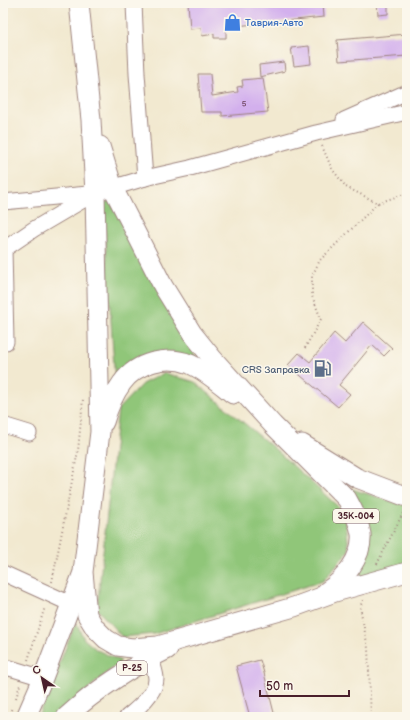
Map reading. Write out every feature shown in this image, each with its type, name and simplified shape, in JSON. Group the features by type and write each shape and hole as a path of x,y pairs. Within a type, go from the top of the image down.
{"main road":[{"path":"79,3 91,120 104,190 100,432"},
{"path":"104,190 192,333 220,368 273,425"},
{"name":"35К-004","path":"407,501 356,478 273,425 206,374 191,365 174,360 154,361 136,370 122,382 109,403 100,432 83,572 87,615 95,628 106,639 118,646 132,648 158,646 294,607 335,592 407,572"},
{"name":"35К-004","path":"273,425 347,499 354,511 361,534 360,546 350,570 327,592 294,607"},
{"path":"26,717 43,678 83,572"},
{"name":"Р-25","path":"66,717 87,698 151,657 206,632"}],"lane":[{"path":"134,3 137,74 145,178"},
{"path":"316,133 407,92"},
{"path":"3,202 104,190 316,133 407,112"},
{"path":"6,342 4,249 34,229 104,190"},
{"path":"3,425 29,432"},
{"path":"3,573 71,604"},
{"path":"127,717 149,696 156,680 151,657"},
{"path":"3,670 10,668 43,678"}],"path":[{"path":"316,133 332,168 346,187 378,203"},
{"path":"305,348 321,319 312,296 312,276 320,260 378,203 407,193"},
{"path":"7,717 15,703 54,576 78,451 83,395"},
{"path":"371,717 368,648 360,607 372,575 407,501"}],"green space":[{"path":"110,201 198,361 115,381 103,203"},
{"path":"164,373 195,382 275,449 345,513 349,550 323,581 154,634 122,637 97,609 118,409 142,384"},
{"path":"345,487 407,506 407,567 350,584 369,545"},
{"path":"76,622 84,639 97,650 121,661 55,717 38,717"}],"building":[{"name":"Таврия-Авто","path":"188,3 323,3 324,17 226,27 226,38 214,38 214,34 202,36 201,28 190,29"},
{"path":"377,3 388,3 388,14 378,15"},
{"path":"407,34 407,56 339,61 337,40"},
{"path":"309,46 311,64 294,66 291,48"},
{"path":"284,62 285,71 260,77 259,65"},
{"path":"198,74 210,74 212,96 238,92 237,87 243,86 242,80 263,78 268,112 222,116 222,112 201,112"},
{"name":"CRS Заправка","path":"363,322 392,348 384,356 372,345 339,385 350,394 338,407 288,365 299,353 310,362 334,333 345,343"},
{"path":"260,660 275,717 250,717 236,666"}],"place":[{"name":"Таврия-Авто","path":"232,22"},
{"name":"CRS Заправка","path":"323,369"}]}
